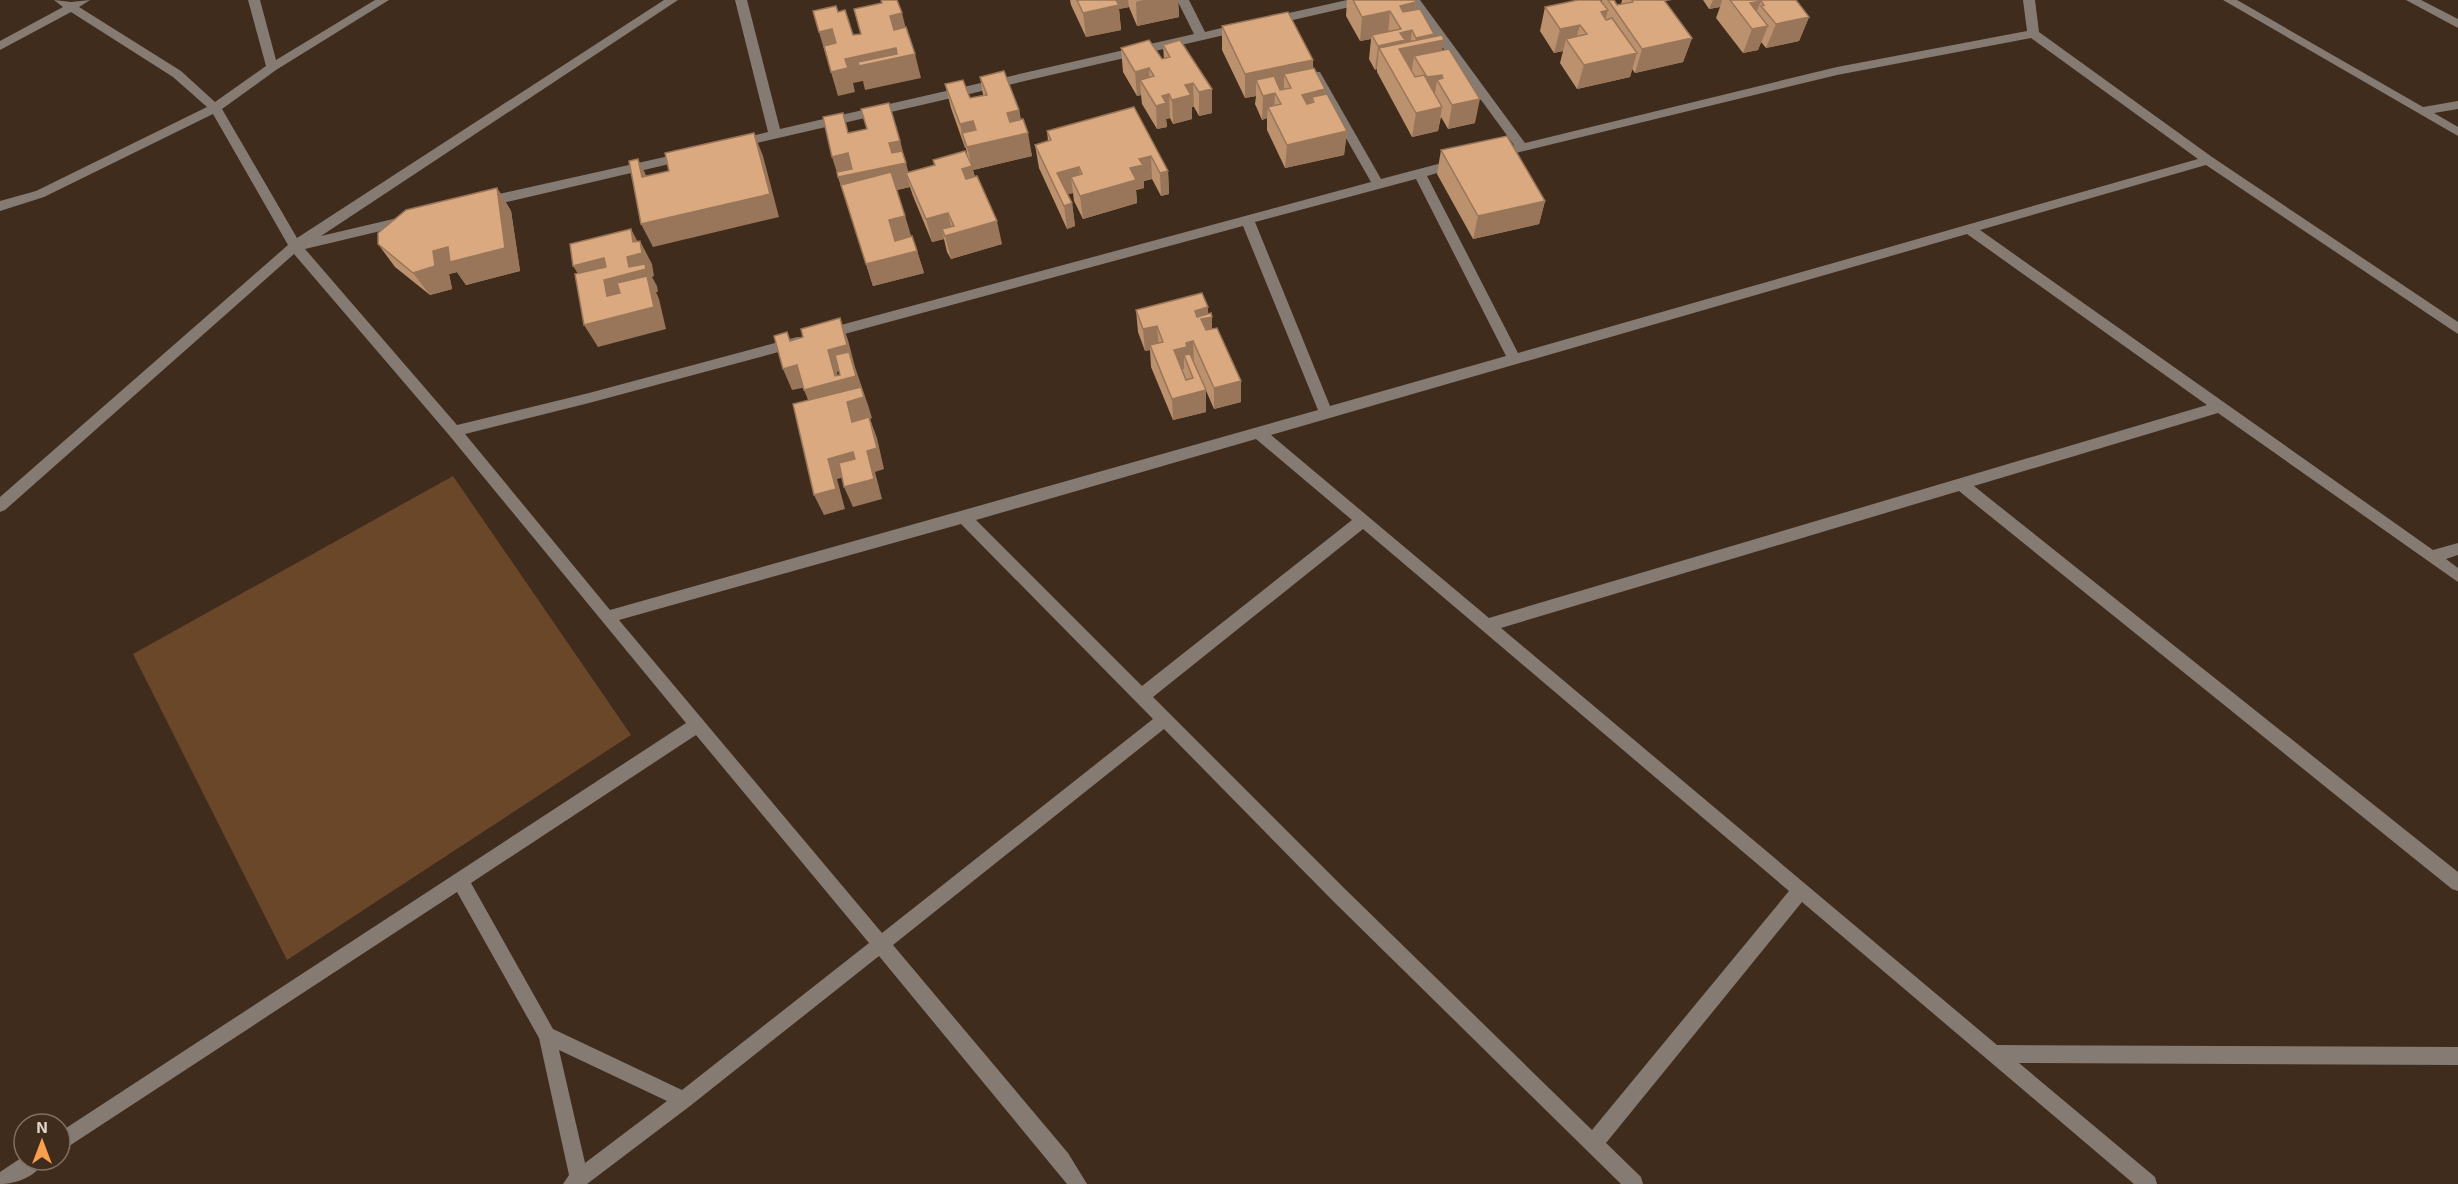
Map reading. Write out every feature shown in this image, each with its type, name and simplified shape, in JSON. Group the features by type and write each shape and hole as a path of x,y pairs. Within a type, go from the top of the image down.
{"street":[{"path":"60,0 177,74 215,108 295,246 454,431 1061,1160 1078,1184"},
{"path":"0,46 84,0"},
{"path":"254,0 272,67"},
{"path":"0,206 40,194 215,108 272,67 383,0"},
{"path":"0,506 295,246 673,0"},
{"path":"741,0 775,135"},
{"path":"1183,0 1201,36"},
{"path":"729,146 1201,36 1286,23 1363,0"},
{"path":"1414,0 1522,148"},
{"path":"2029,0 2033,34"},
{"path":"2229,0 2458,132"},
{"path":"2412,0 2458,24"},
{"path":"1487,156 1838,71 2033,34 2208,160 2458,329"},
{"path":"1307,59 1378,184"},
{"path":"2421,111 2458,105"},
{"path":"478,204 695,154"},
{"path":"607,617 964,517 2208,160"},
{"path":"454,431 589,398 1465,162"},
{"path":"1419,173 1514,359"},
{"path":"295,246 421,217"},
{"path":"1247,219 1326,413"},
{"path":"1969,229 2458,576"},
{"path":"1486,626 2220,406"},
{"path":"1258,432 2148,1184"},
{"path":"1961,484 2458,883"},
{"path":"964,517 1338,894 1634,1184"},
{"path":"1142,696 1362,521"},
{"path":"2432,557 2458,549"},
{"path":"460,881 547,1035 575,1181 684,1100 1165,719"},
{"path":"72,1135 697,725"},
{"path":"1594,1143 1800,891"},
{"path":"547,1035 684,1100"},
{"path":"1994,1054 2458,1056"},
{"path":"0,1183 17,1172"}],"shaded area":[{"path":"453,476 631,735 287,960 133,654"}],"building":[{"path":"881,0 897,0 902,13 890,16 894,30 906,27 915,54 859,66 858,62 897,54 896,48 845,59 848,68 831,72 824,46 836,43 832,29 819,32 813,11 836,6 838,12 845,10 853,35 861,34 854,9 882,3"},
{"path":"1077,0 1116,0 1119,5 1083,13"},
{"path":"1353,0 1415,0 1416,2 1400,6 1403,12 1420,9 1434,34 1416,38 1412,30 1400,33 1405,40 1378,46 1372,35 1401,29 1390,11 1362,17"},
{"path":"1578,0 1600,0 1608,10 1601,12 1606,20 1612,18 1637,53 1584,65 1566,39 1587,34 1580,25 1560,29 1545,7"},
{"path":"1608,0 1614,0 1617,5 1633,2 1632,0 1664,0 1692,38 1642,49"},
{"path":"1730,0 1796,0 1809,17 1776,24 1761,6 1764,5 1761,1 1750,3 1768,26 1752,29"},
{"path":"1288,12 1313,60 1245,74 1222,26"},
{"path":"1442,35 1444,40 1399,49 1415,77 1424,75 1442,107 1416,113 1379,48"},
{"path":"1149,40 1162,59 1170,57 1163,45 1180,40 1212,89 1199,92 1193,83 1185,85 1191,95 1172,100 1169,94 1162,96 1166,103 1156,106 1140,80 1154,76 1149,68 1135,72 1121,48"},
{"path":"1449,49 1480,99 1452,105 1437,80 1443,78 1442,75 1427,77 1414,56"},
{"path":"1314,68 1325,89 1302,95 1307,104 1314,102 1312,97 1327,94 1347,131 1287,145 1268,107 1281,104 1275,93 1263,96 1256,80 1274,76 1280,90 1291,88 1284,74"},
{"path":"1004,71 1019,110 1007,113 1010,122 1023,119 1028,133 967,147 962,133 976,130 973,121 960,124 945,84 963,80 970,98 987,95 980,77"},
{"path":"889,103 900,141 889,143 892,153 902,151 906,163 838,177 837,172 852,169 848,153 832,157 823,117 843,113 848,133 867,129 861,109"},
{"path":"1134,107 1168,171 1160,173 1151,156 1139,159 1143,165 1130,168 1136,180 1080,196 1071,177 1082,174 1079,167 1057,173 1072,203 1064,206 1035,145 1051,140 1047,131"},
{"path":"754,133 770,194 641,224 629,161 638,159 642,177 669,171 665,153"},
{"path":"1507,136 1545,201 1478,216 1441,150"},
{"path":"965,151 972,166 962,169 966,179 977,176 997,221 945,236 942,229 954,226 948,213 926,219 906,173 935,165 933,160"},
{"path":"891,172 905,216 889,220 895,241 912,236 917,251 866,264 841,185"},
{"path":"497,188 505,248 450,262 448,247 433,251 435,266 413,273 378,244 378,233 406,210"},
{"path":"631,229 633,242 640,241 642,253 627,257 629,267 645,264 646,269 604,280 607,296 620,293 617,283 647,276 654,307 584,325 575,274 606,267 604,258 573,266 570,244"},
{"path":"1202,293 1208,307 1195,311 1197,317 1211,313 1212,317 1201,319 1206,330 1217,328 1241,381 1214,388 1193,341 1186,343 1187,347 1174,350 1186,380 1193,378 1184,355 1190,354 1206,390 1172,399 1150,345 1163,342 1157,326 1143,329 1136,310"},
{"path":"840,318 847,345 828,350 835,376 840,375 835,355 849,352 856,376 804,390 797,365 783,369 774,336 787,332 790,341 803,337 801,329"},
{"path":"861,387 864,397 847,402 852,422 869,417 877,448 867,451 874,479 844,487 839,463 855,459 853,452 828,459 836,489 814,495 793,404"}]}
